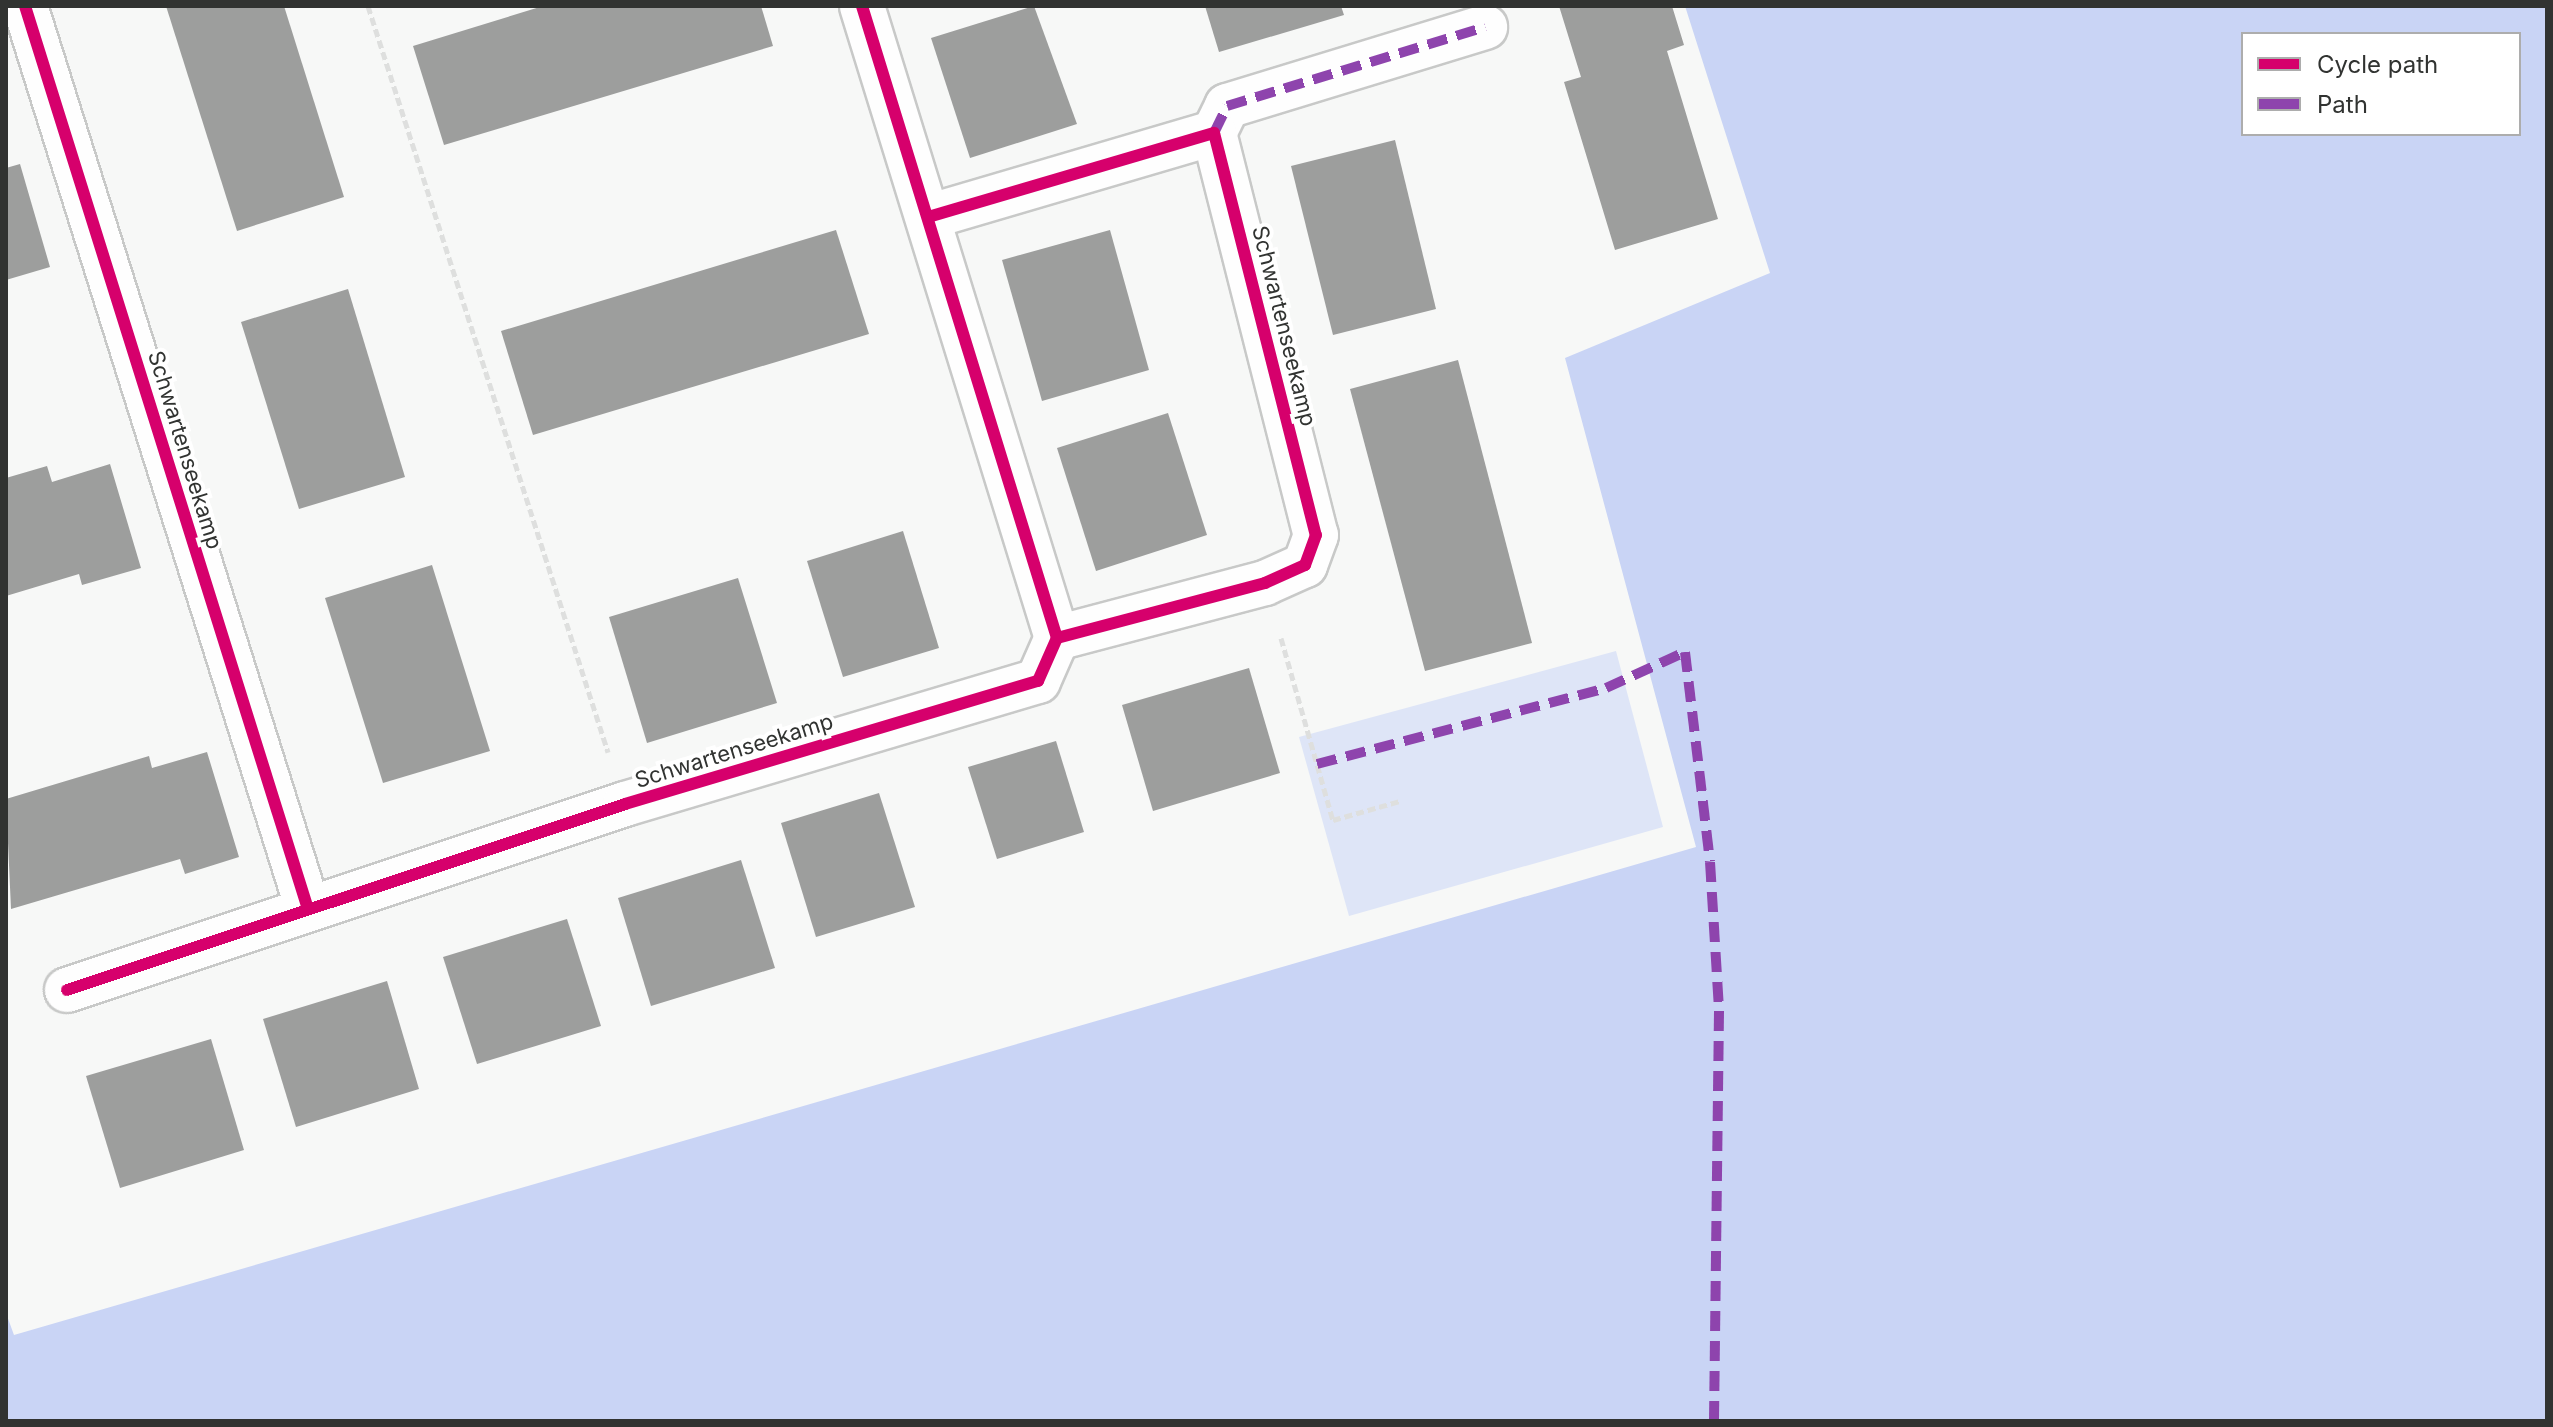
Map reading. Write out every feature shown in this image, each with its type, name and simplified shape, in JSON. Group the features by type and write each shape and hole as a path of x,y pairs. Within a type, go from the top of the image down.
{"street":[{"name":"Schwartenseekamp","path":"25,6 307,906"},
{"path":"862,6 1057,638"},
{"path":"928,217 1214,133 1227,106 1485,27"},
{"name":"Schwartenseekamp","path":"67,990 307,906 625,804 1038,681 1057,638 1265,583 1305,565 1316,535 1214,133"}],"path":[{"path":"368,6 625,804"},
{"path":"1265,583 1333,820 1400,801"}],"shaded area":[{"path":"1685,6 2547,6 2547,1421 6,1421 6,1313 14,1335 1696,847 1565,358 1770,273"},
{"path":"1616,651 1663,827 1349,916 1299,737"}],"building":[{"path":"166,6 284,6 344,197 237,231"},
{"path":"543,6 761,6 773,46 444,145 413,46"},
{"path":"1034,6 1077,124 970,158 931,38"},
{"path":"1205,6 1341,6 1344,15 1219,52"},
{"path":"1559,6 1672,6 1684,45 1667,51 1718,219 1615,250 1564,82 1581,77"},
{"path":"1395,140 1436,309 1333,335 1291,166"},
{"path":"20,164 50,267 6,280 6,168"},
{"path":"836,230 869,334 533,435 501,331"},
{"path":"1110,230 1149,370 1042,401 1002,260"},
{"path":"348,289 405,477 299,509 241,322"},
{"path":"1458,360 1532,643 1425,671 1350,389"},
{"path":"1168,413 1207,535 1096,571 1057,448"},
{"path":"110,464 141,568 82,585 79,574 6,596 6,478 47,466 52,482"},
{"path":"903,531 939,648 843,677 807,561"},
{"path":"432,565 490,751 383,783 325,598"},
{"path":"738,578 777,703 647,743 609,617"},
{"path":"1249,668 1280,773 1153,811 1122,705"},
{"path":"1056,741 1084,832 997,859 968,767"},
{"path":"207,752 239,857 185,874 180,859 11,909 6,799 149,756 152,768"},
{"path":"879,793 915,907 816,937 781,823"},
{"path":"741,860 775,968 651,1006 618,898"},
{"path":"567,919 601,1026 477,1064 443,957"},
{"path":"387,981 419,1089 296,1127 263,1019"},
{"path":"211,1039 244,1150 120,1188 86,1076"}],"marked path":[{"path":"1214,133 1227,106 1485,27"},
{"path":"1317,764 1606,688 1685,652 1710,862 1719,1011 1714,1421"}],"cycle path":[{"path":"25,6 307,906"},
{"path":"67,990 625,804 1038,681 1057,638 862,6"},
{"path":"928,217 1214,133 1316,535 1305,565 1265,583 1057,638"}]}
